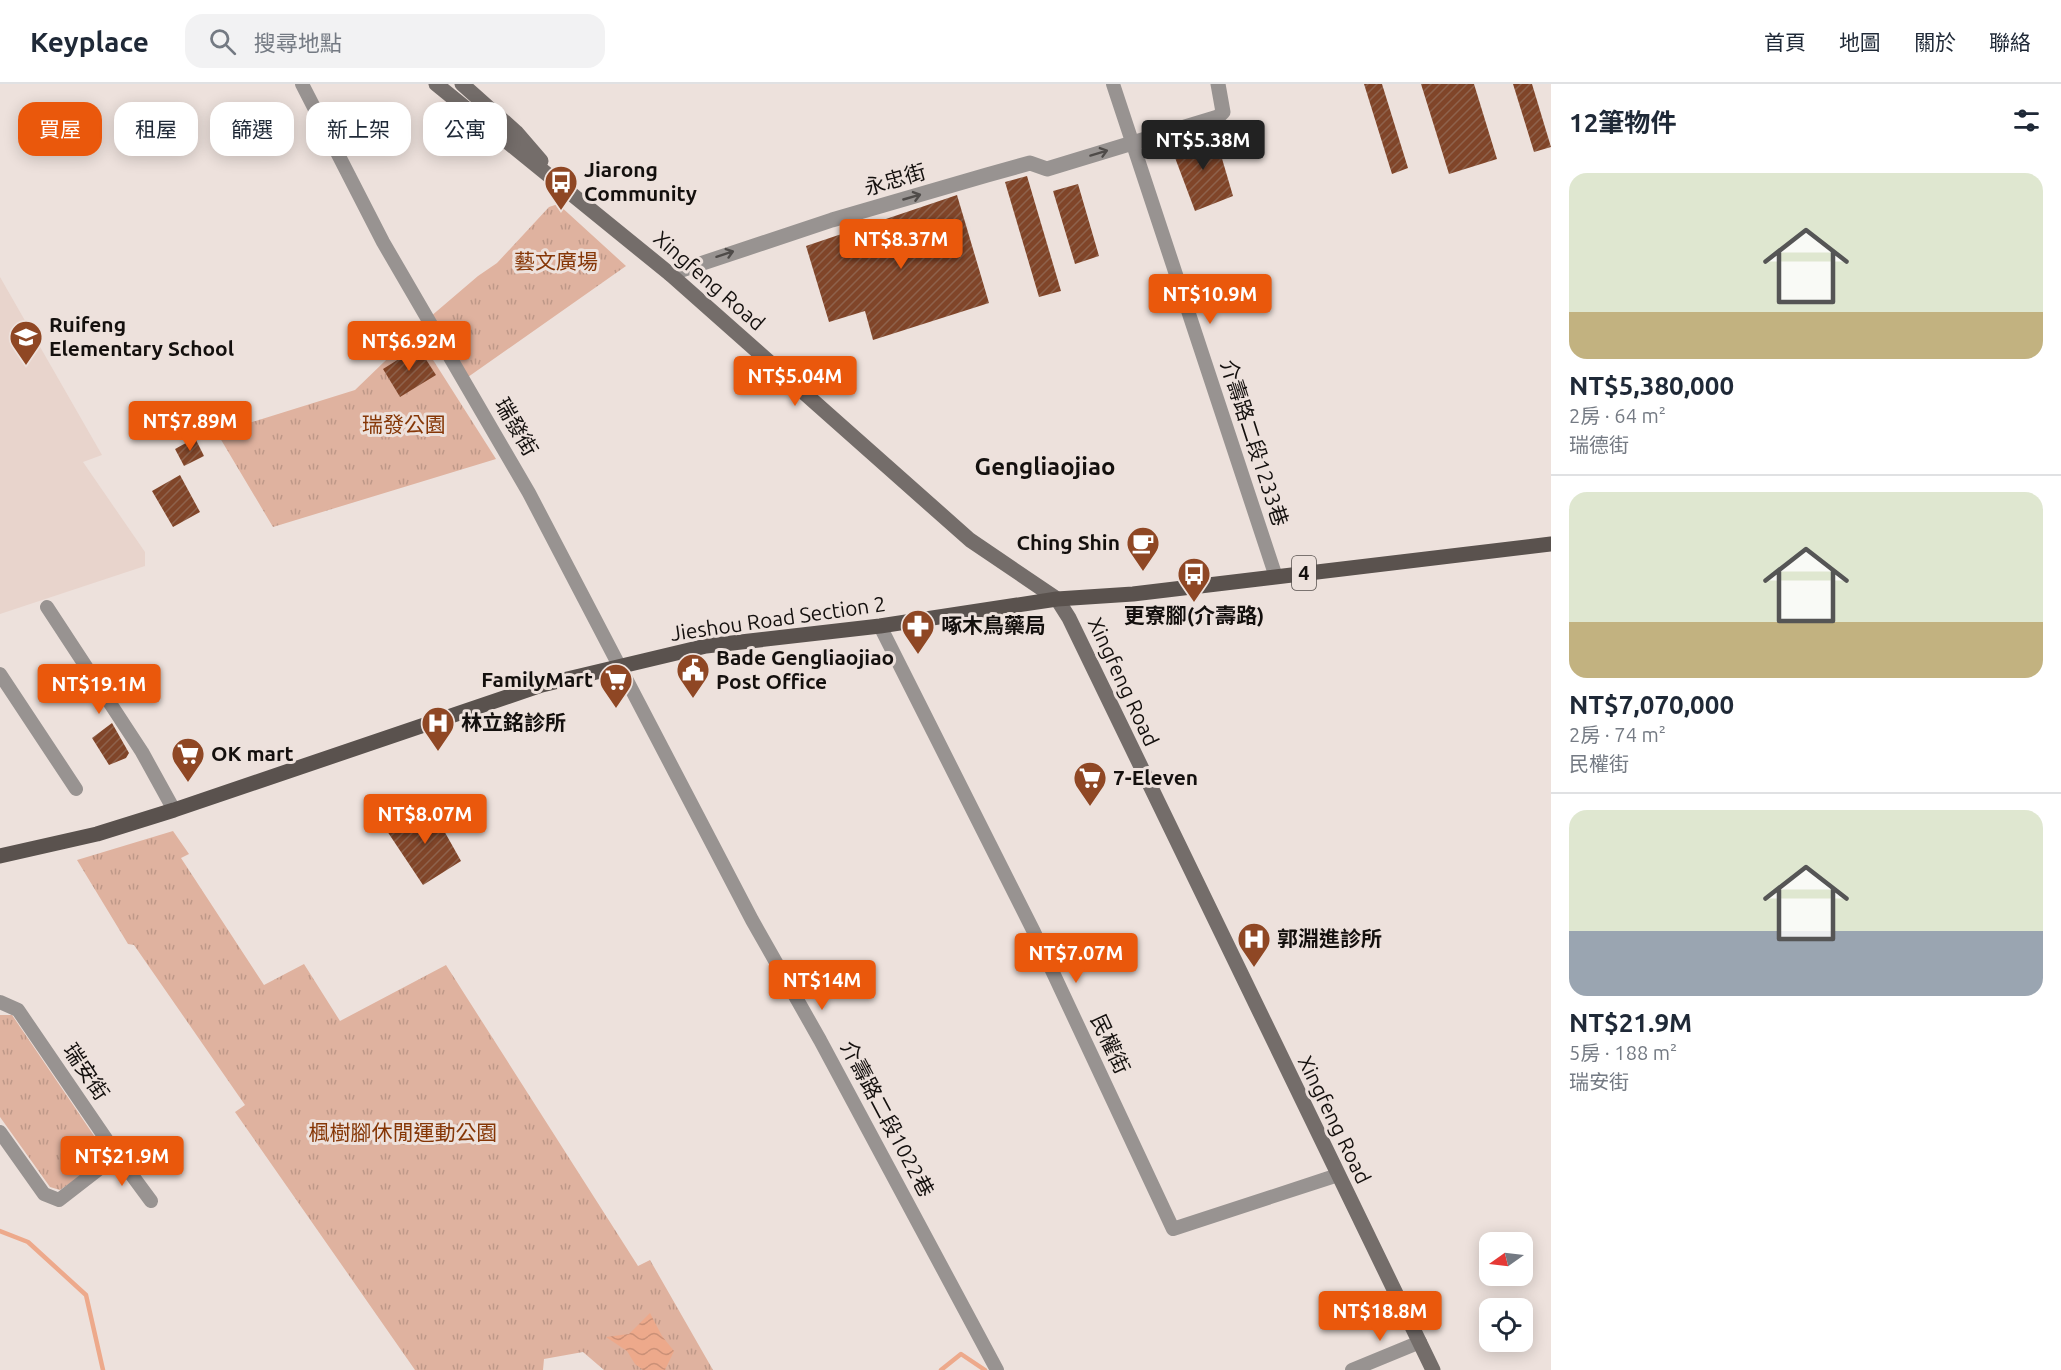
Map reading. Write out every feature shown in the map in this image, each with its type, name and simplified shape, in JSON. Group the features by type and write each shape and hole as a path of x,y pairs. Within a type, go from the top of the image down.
{"main road":[{"name":"Xingfeng Road","path":"436,84 507,145 559,181 670,274 970,540 1057,599 1074,628 1433,1370"},
{"name":"Xingfeng Road","path":"462,84 516,132 559,181"},
{"name":"Jieshou Road Section 2","path":"0,856 97,834 174,810 542,685 706,646 880,626 1057,599 1133,594 1551,544"}],"street":[{"name":"瑞發街","path":"302,84 383,242 518,473 608,643 618,667"},
{"name":"介壽路二段1233巷","path":"1113,84 1276,577"},
{"name":"永忠街","path":"670,274 823,223 941,188 1030,163 1047,169 1218,117 1223,112 1224,104 1218,84"},
{"path":"47,607 142,752 174,810"},
{"name":"民權街","path":"880,626 1034,932 1173,1229 1338,1174"},
{"name":"介壽路二段1022巷","path":"618,667 752,920 820,1040 997,1370"},
{"path":"0,674 76,789"},
{"name":"瑞安街","path":"0,1002 18,1010 117,1155 152,1201"},
{"path":"0,1132 44,1194 59,1200 117,1155"},
{"path":"1352,1370 1419,1342"}],"shaded area":[{"name":"Ruifeng Elementary School","path":"0,277 102,455 83,462 145,552 145,566 0,614"}],"green space":[{"name":"藝文廣場","path":"558,204 626,266 468,377 430,317 478,276 497,263 549,207"},
{"name":"瑞發公園","path":"413,334 421,341 496,459 273,527 217,433 355,390"},
{"name":"楓樹腳休閒運動公園","path":"173,831 189,854 181,858 264,985 304,964 340,1021 446,965 638,1266 650,1260 713,1370 604,1370 583,1352 544,1359 543,1370 415,1370 235,1112 245,1105 134,945 128,944 77,860"},
{"path":"0,1015 12,1015 103,1149 102,1161 60,1190 50,1187 0,1117"}],"water":[{"path":"650,1313 662,1336 674,1351 665,1370 643,1370 635,1364 627,1351 606,1337 629,1334"}],"building":[{"path":"1364,84 1382,84 1408,168 1392,174"},
{"path":"1421,84 1474,84 1497,159 1449,174"},
{"path":"1513,84 1532,84 1551,147 1534,152"},
{"path":"1210,133 1215,146 1218,145 1233,196 1195,211 1171,147"},
{"path":"1027,176 1061,291 1039,297 1005,182"},
{"path":"1078,184 1099,256 1075,264 1053,191"},
{"path":"957,195 989,303 873,340 865,311 829,322 806,246"},
{"path":"418,347 436,375 400,397 383,369"},
{"path":"195,438 204,456 184,466 175,449"},
{"path":"180,475 200,512 173,527 152,491"},
{"path":"112,723 129,753 126,758 109,765 92,738"},
{"path":"429,804 461,861 423,885 387,831"}],"waterway":[{"path":"0,1231 28,1242 86,1295 103,1370"},
{"path":"941,1370 961,1354 985,1370"}],"place":[{"name":"Jiarong Community","path":"561,211"},
{"name":"Ruifeng Elementary School","path":"26,366"},
{"name":"Ching Shin","path":"1143,572"},
{"name":"更寮腳(介壽路)","path":"1194,603"},
{"name":"啄木鳥藥局","path":"918,655"},
{"name":"Bade Gengliaojiao Post Office","path":"693,699"},
{"name":"FamilyMart","path":"616,709"},
{"name":"林立銘診所","path":"438,752"},
{"name":"OK mart","path":"188,783"},
{"name":"7-Eleven","path":"1090,807"},
{"name":"郭淵進診所","path":"1254,968"}],"district":[{"name":"Gengliaojiao","path":"1045,467"}]}
